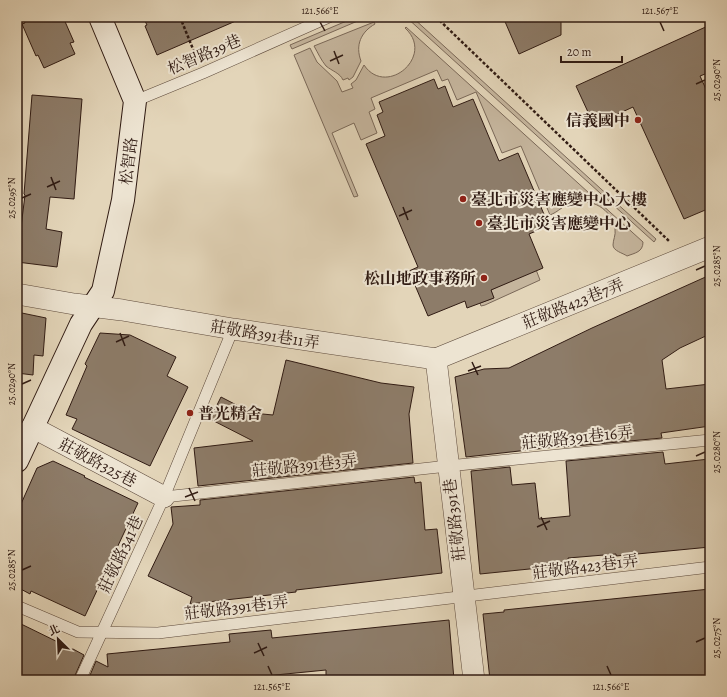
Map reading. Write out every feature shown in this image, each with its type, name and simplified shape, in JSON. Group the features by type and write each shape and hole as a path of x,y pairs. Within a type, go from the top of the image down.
{"street":[{"name":"松智路","path":"94,307 103,291 123,200 135,101 100,17"},
{"name":"莊敬路423巷7弄","path":"436,359 710,247"},
{"name":"莊敬路391巷11弄","path":"17,294 234,329 436,359"},
{"path":"17,461 81,324 94,307"},
{"name":"莊敬路391巷","path":"436,359 474,680"},
{"name":"莊敬路325巷","path":"32,427 164,497"}],"lane":[{"name":"松智路39巷","path":"135,101 203,73 329,17"},
{"name":"莊敬路341巷","path":"80,680 164,497 234,329"},
{"name":"莊敬路391巷16弄","path":"448,466 710,440"},
{"name":"莊敬路391巷3弄","path":"164,497 448,466"},
{"name":"莊敬路423巷1弄","path":"464,597 710,567"},
{"name":"莊敬路391巷1弄","path":"17,606 78,632 158,633 464,597"}],"path":[{"path":"180,17 203,73"},
{"path":"436,17 686,256"}],"shaded area":[{"path":"356,17 367,17 292,49 290,45"},
{"path":"406,17 412,17 656,239 654,242"},
{"path":"374,22 375,24 366,31 360,40 359,55 361,61 353,77 349,80 348,78 343,80 338,74 326,66 314,46"},
{"path":"406,27 643,242 642,248 636,253 627,256 618,252 613,247 615,231 610,216 605,210 593,203 571,203 550,215 521,146 502,153 476,92 457,100 448,79 442,81 437,70 371,98 375,109 369,112 377,133 361,140 354,123 332,133 358,196 354,197 294,55 310,48 317,62 337,81 342,92 353,88 351,84 356,80 364,65 373,74 384,77 395,75 404,69 411,61 415,50 413,39 405,28"},
{"path":"535,267 540,280 481,306 480,303 493,298 491,290"}],"building":[{"path":"23,17 63,17 74,42 70,43 75,54 44,68 38,55 36,56 22,24 25,23"},
{"path":"143,17 245,17 157,55 145,26 147,25"},
{"path":"503,17 561,17 561,35 519,54"},
{"path":"710,25 710,72 700,76 710,98 710,208 684,219 633,107 594,125 576,86"},
{"name":"臺北市災害應變中心大樓","path":"434,79 438,89 445,86 453,107 473,99 499,161 518,153 546,219 543,220 546,227 529,234 543,268 491,290 494,298 467,308 465,301 428,316 409,271 418,267 366,144 385,136 377,115 383,112 379,102"},
{"path":"32,95 82,99 74,199 50,197 46,229 62,232 57,267 17,262 17,226 21,227 25,195"},
{"path":"710,275 710,334 680,348 662,360 666,389 710,384 710,426 661,433 662,438 564,446 466,457 455,377 484,369 509,368 592,328"},
{"path":"17,312 46,318 43,356 34,355 33,375 17,373"},
{"path":"100,333 130,335 176,357 167,376 188,387 150,466 72,429 77,419 66,415 87,366 85,364"},
{"path":"286,360 381,383 414,387 409,414 413,463 198,486 194,448 253,441 210,419 221,397 252,413 273,415"},
{"path":"663,452 665,464 709,459 710,547 616,556 616,554 568,558 569,565 480,574 471,471 510,467 512,485 535,483 539,519 570,516 566,461"},
{"path":"53,461 138,503 85,616 31,591 30,594 17,587 17,513 37,468"},
{"path":"414,477 415,483 421,482 425,530 437,529 442,573 190,604 192,597 148,576 173,524 171,507 200,505 200,500"},
{"path":"710,589 710,676 675,680 490,680 483,614 504,612 504,610"},
{"path":"449,620 454,680 326,680 326,670 225,680 88,680 96,661 108,667 107,654 230,642 229,634 271,630 272,638"},
{"path":"17,622 70,648 69,650 73,649 84,655 73,680 17,680"}],"place":[{"name":"信義國中","path":"638,120"},
{"name":"臺北市災害應變中心大樓","path":"463,199"},
{"name":"臺北市災害應變中心","path":"479,223"},
{"name":"松山地政事務所","path":"484,278"},
{"name":"普光精舍","path":"190,413"}]}
